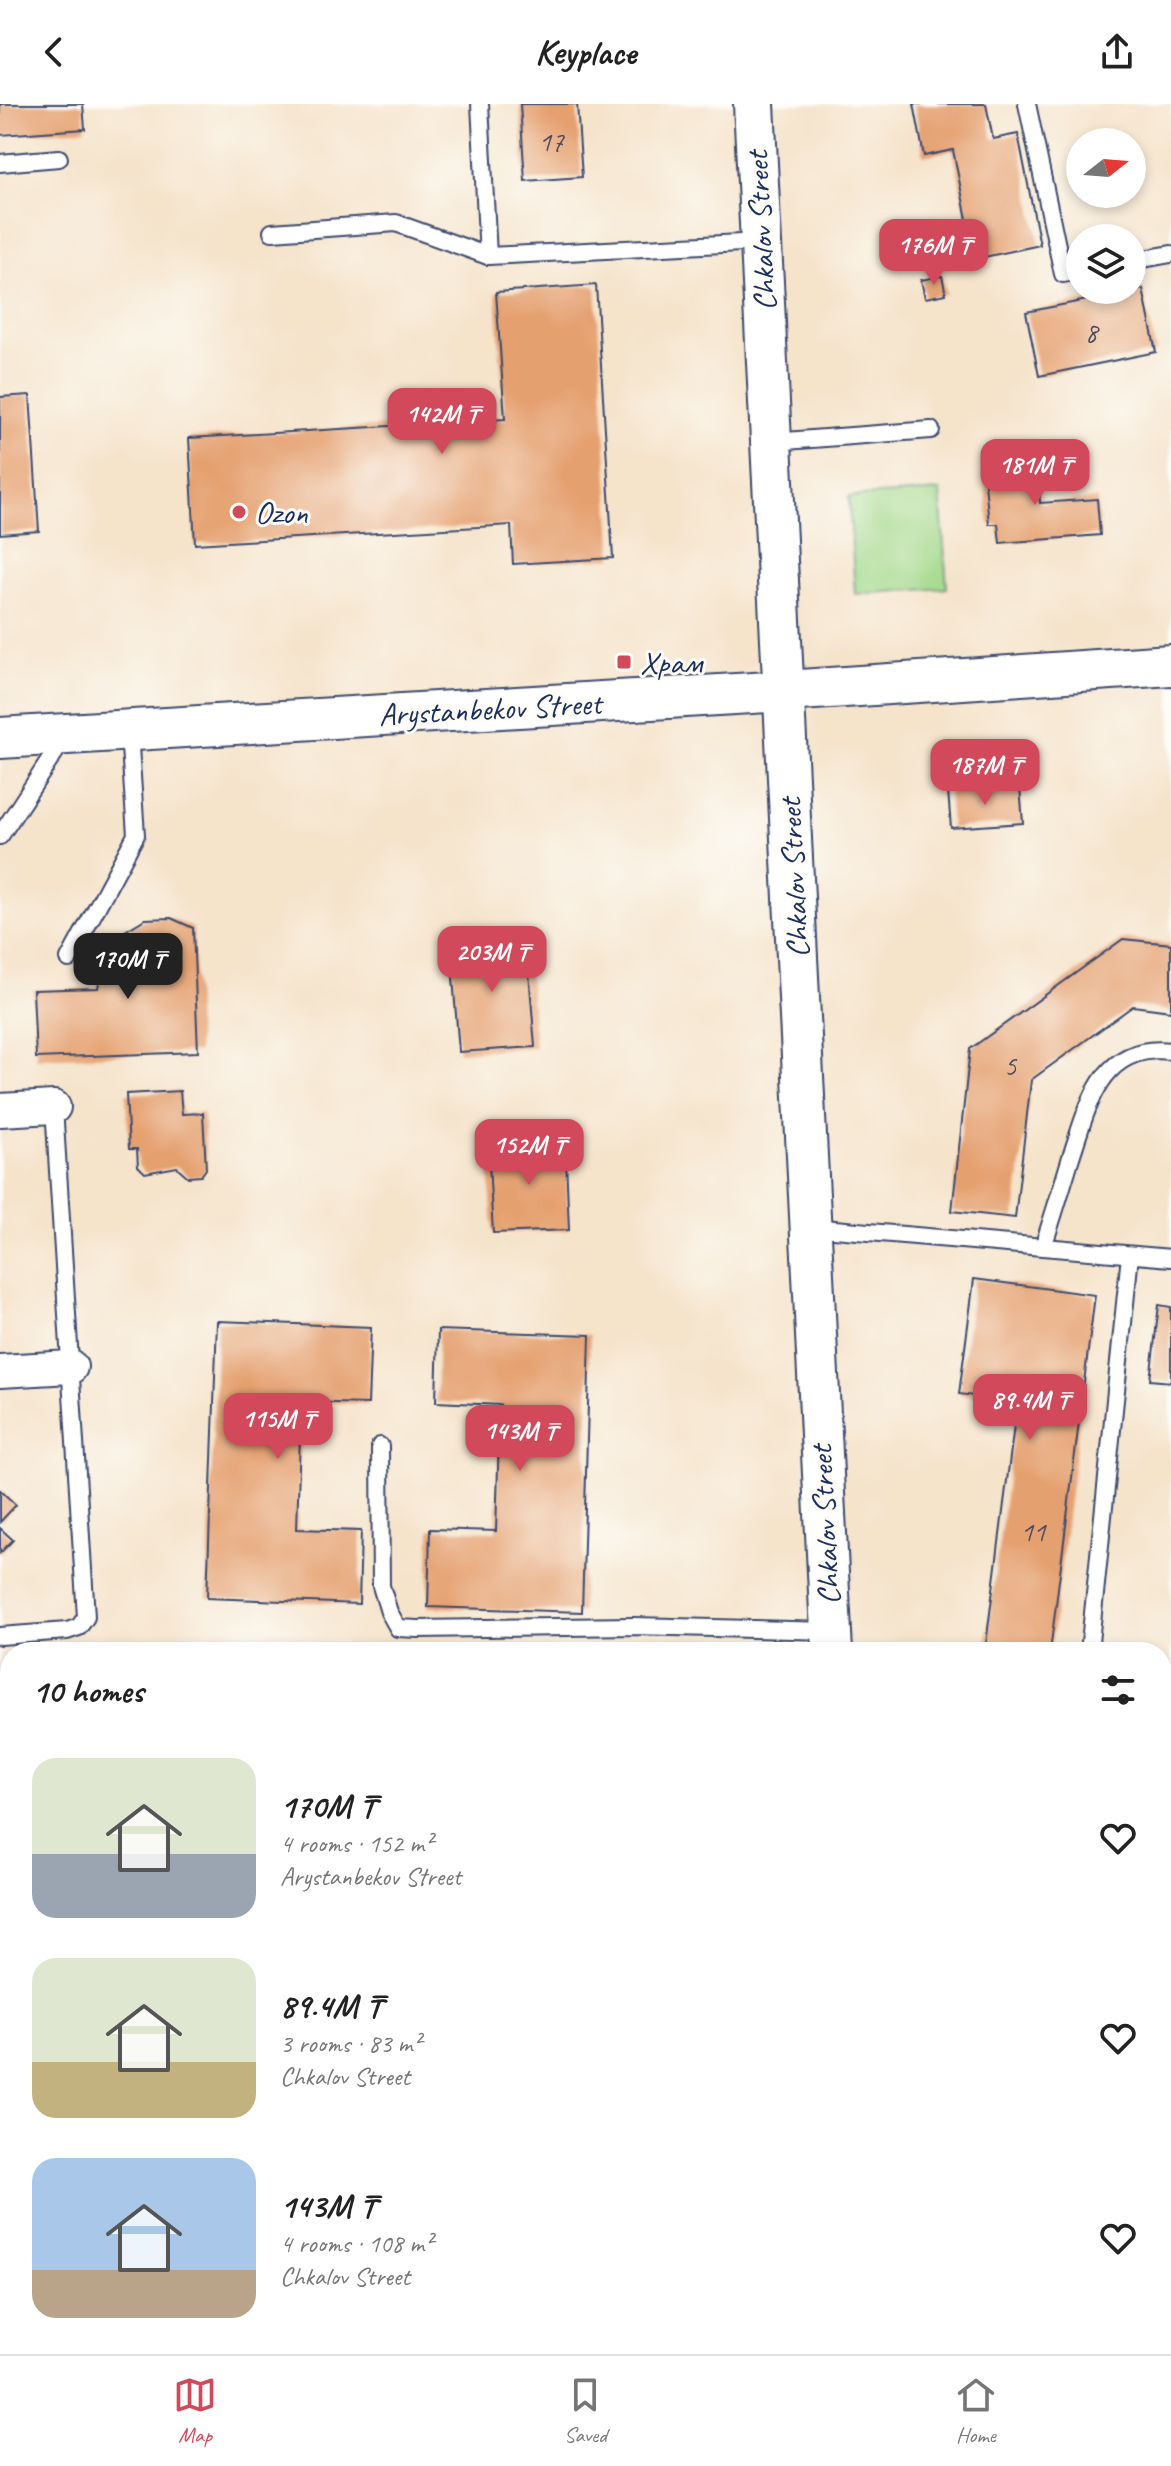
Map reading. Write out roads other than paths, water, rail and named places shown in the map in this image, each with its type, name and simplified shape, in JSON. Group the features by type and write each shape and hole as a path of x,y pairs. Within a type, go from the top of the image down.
{"street":[{"name":"Chkalov Street","path":"754,104 831,1642"},
{"name":"Arystanbekov Street","path":"0,738 1171,665"},
{"path":"0,1110 54,1107"},
{"path":"0,1371 71,1367"}],"lane":[{"path":"480,104 488,256"},
{"path":"1027,104 1063,274 1066,273"},
{"path":"0,163 59,158"},
{"path":"272,232 396,223 488,256 763,242"},
{"path":"1146,258 1171,254"},
{"path":"770,442 931,430"},
{"path":"69,959 136,835 129,730"},
{"path":"0,836 67,734"},
{"path":"1043,1247 1091,1095 1109,1071 1133,1054 1157,1049 1171,1051"},
{"path":"0,1636 67,1631 79,1627 86,1617 54,1107"},
{"path":"811,1227 1171,1258"},
{"path":"1090,1642 1130,1255"},
{"path":"380,1446 381,1586 398,1628 634,1626 831,1642"}],"place":[{"name":"Ozon","path":"239,512"},
{"name":"Храм","path":"624,662"}]}
